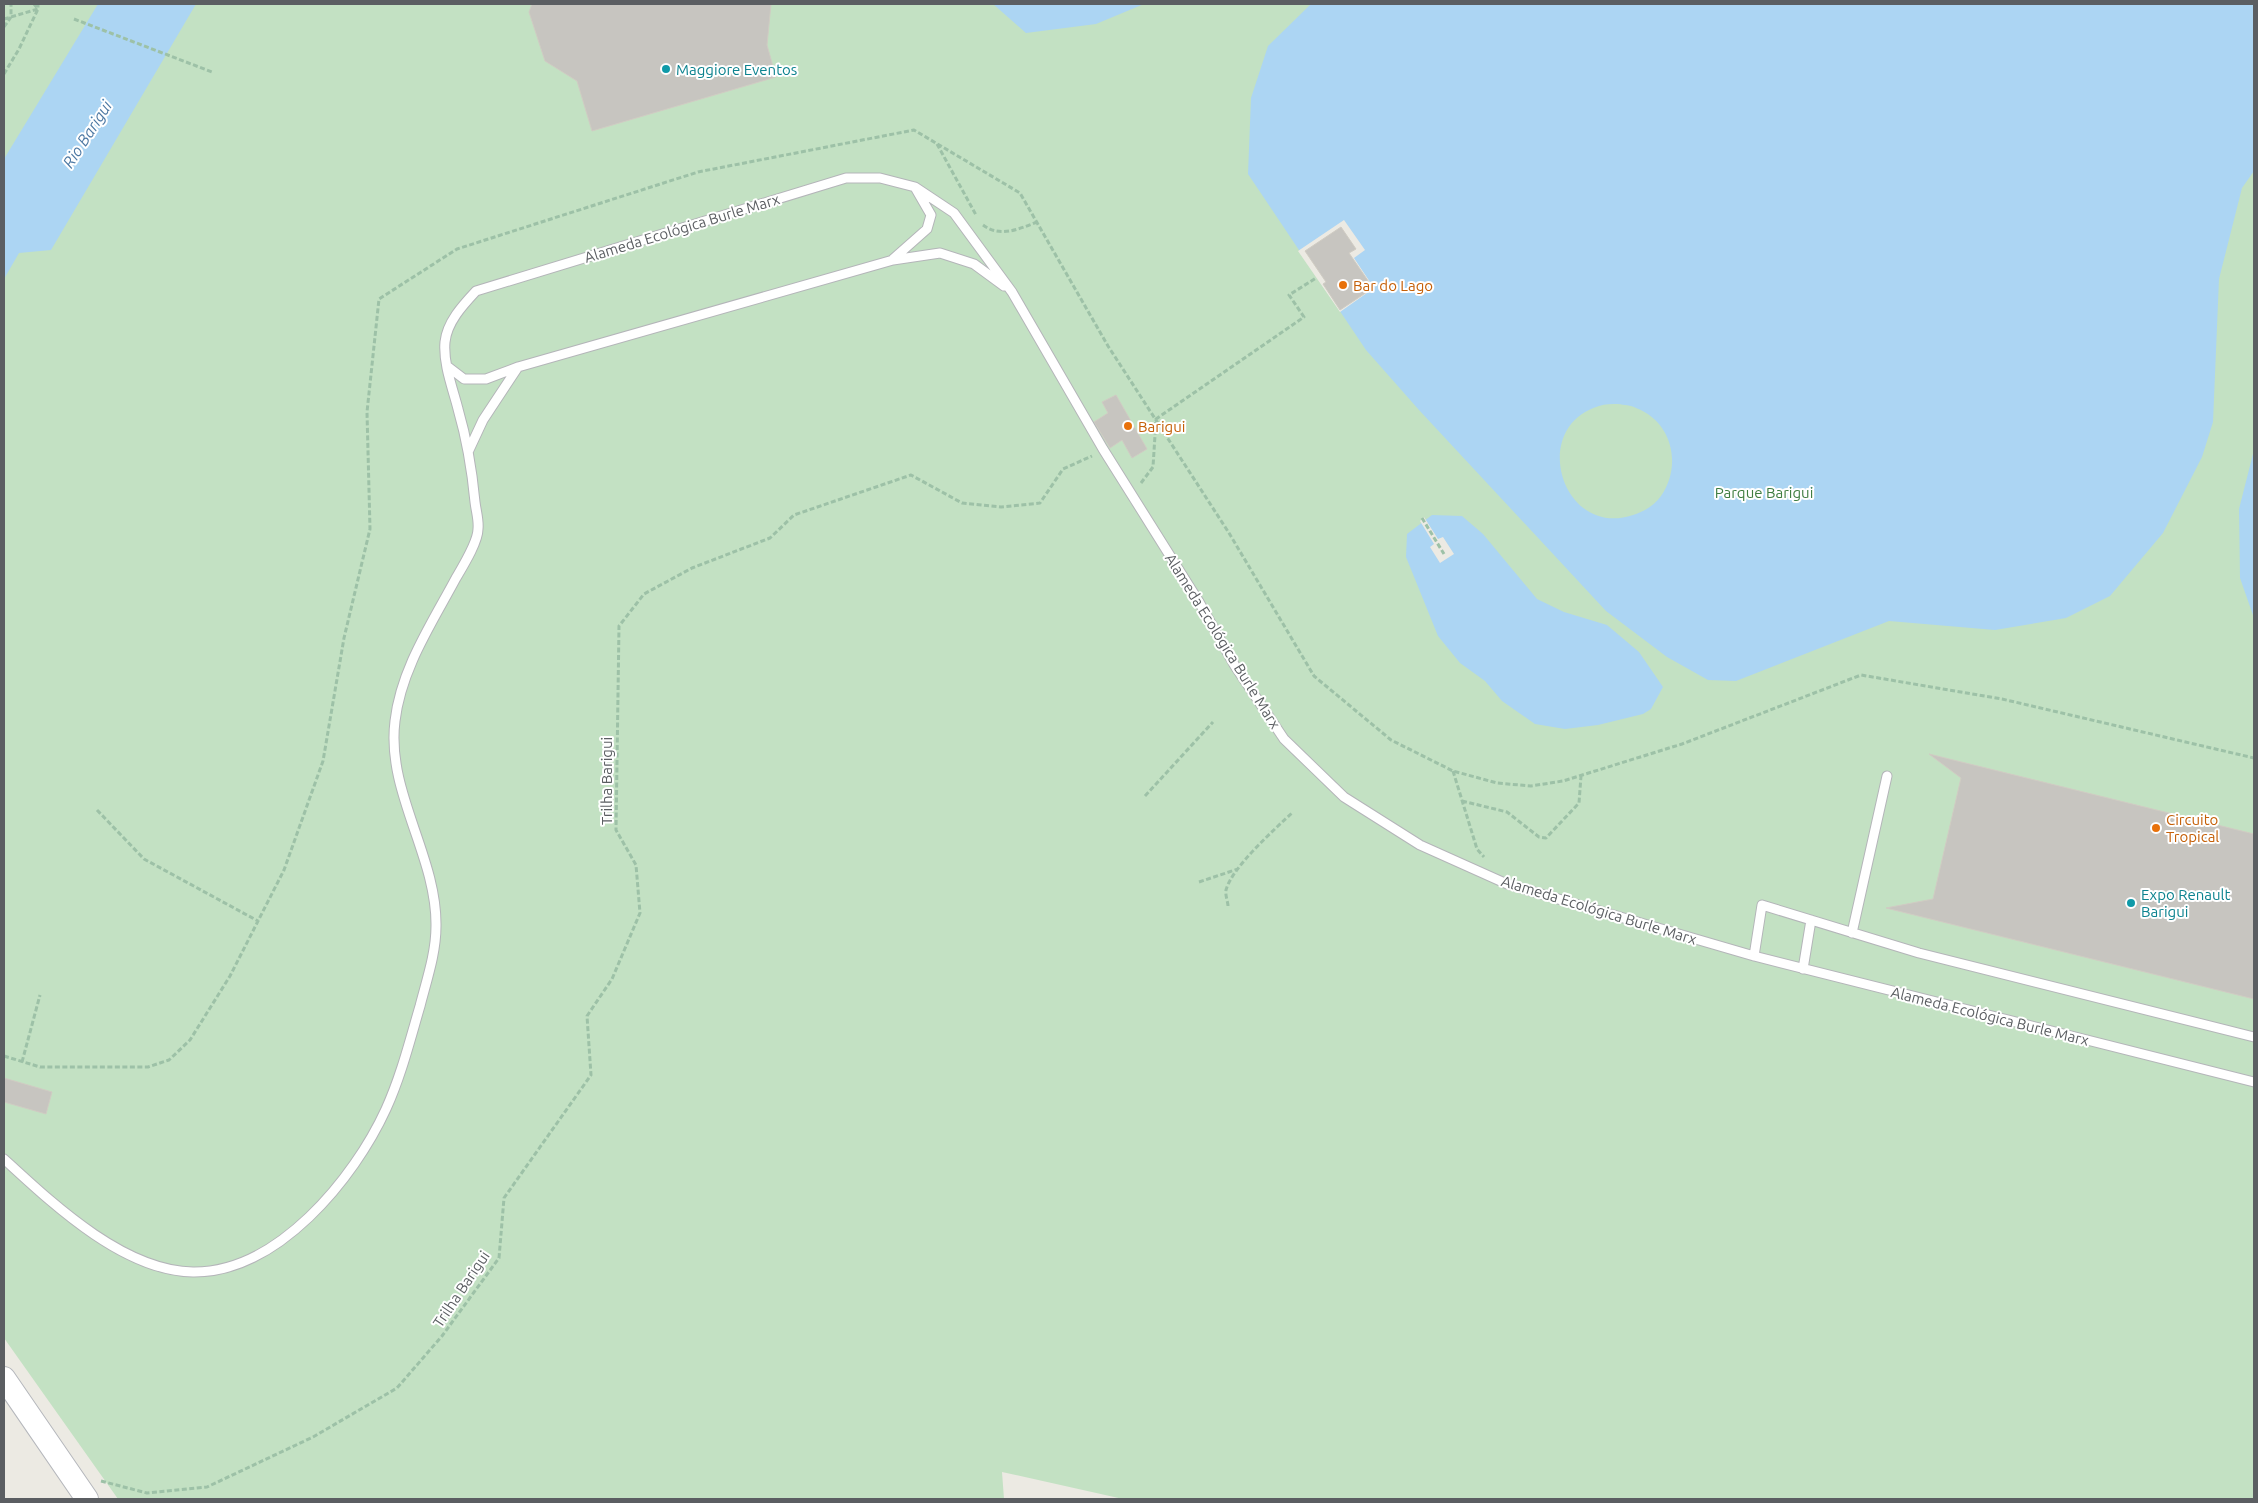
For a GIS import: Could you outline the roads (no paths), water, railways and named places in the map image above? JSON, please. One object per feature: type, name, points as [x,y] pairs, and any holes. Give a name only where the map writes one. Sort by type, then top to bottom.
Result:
[{"type":"main road","points":[[4,1378],[88,1499]]},
{"type":"lane","name":"Alameda Ecológica Burle Marx","points":[[4,1159],[63,1211],[109,1244],[140,1260],[167,1268],[193,1272],[223,1268],[251,1258],[280,1241],[314,1212],[347,1174],[367,1143],[388,1101],[411,1038],[434,951],[436,911],[432,890],[399,775],[394,747],[395,719],[404,684],[415,655],[479,532],[470,450],[447,366],[445,341],[456,314],[476,291],[846,178],[880,178],[915,187],[954,213],[1012,292],[1103,449],[1199,602],[1235,666],[1284,739],[1344,797],[1420,844],[1507,884],[1754,956],[2254,1082]]},
{"type":"lane","points":[[893,260],[927,229],[931,215],[915,187]]},
{"type":"lane","name":"Alameda Ecológica Burle Marx","points":[[470,450],[483,420],[518,367],[893,260],[940,253],[974,264],[1012,292]]},
{"type":"lane","points":[[447,366],[464,379],[486,379],[518,367]]},
{"type":"lane","points":[[1852,933],[1888,776]]},
{"type":"lane","points":[[1754,956],[1762,905],[1919,953],[2254,1037]]},
{"type":"lane","points":[[1804,969],[1811,920]]},
{"type":"water","name":"Rio Barigui","points":[[98,4],[196,4],[51,250],[19,253],[4,279],[4,159]]},
{"type":"water","points":[[993,4],[1144,4],[1096,24],[1026,33]]},
{"type":"water","points":[[1311,4],[2254,4],[2254,171],[2242,188],[2219,279],[2213,422],[2202,457],[2163,533],[2110,596],[2066,618],[1995,630],[1889,621],[1736,681],[1708,680],[1667,657],[1606,611],[1419,410],[1366,350],[1248,174],[1251,98],[1268,46]],"holes":[[[1620,404],[1634,407],[1649,415],[1658,423],[1666,434],[1670,446],[1671,472],[1661,496],[1652,506],[1633,515],[1608,518],[1588,511],[1572,497],[1563,477],[1560,456],[1564,435],[1577,418],[1599,406]]]},
{"type":"water","points":[[2254,450],[2254,618],[2240,578],[2239,509]]},
{"type":"water","points":[[1432,515],[1462,516],[1483,534],[1537,599],[1564,612],[1607,625],[1639,652],[1663,687],[1651,709],[1643,714],[1598,725],[1565,729],[1535,724],[1502,701],[1485,681],[1460,663],[1438,636],[1406,557],[1407,534]]},
{"type":"place","name":"Maggiore Eventos","points":[[666,69]]},
{"type":"place","name":"Bar do Lago","points":[[1343,285]]},
{"type":"place","name":"Barigui","points":[[1128,426]]},
{"type":"place","name":"Circuito Tropical","points":[[2156,828]]},
{"type":"place","name":"Expo Renault Barigui","points":[[2131,903]]},
{"type":"park label","name":"Parque Barigui","points":[[1764,492]]}]
